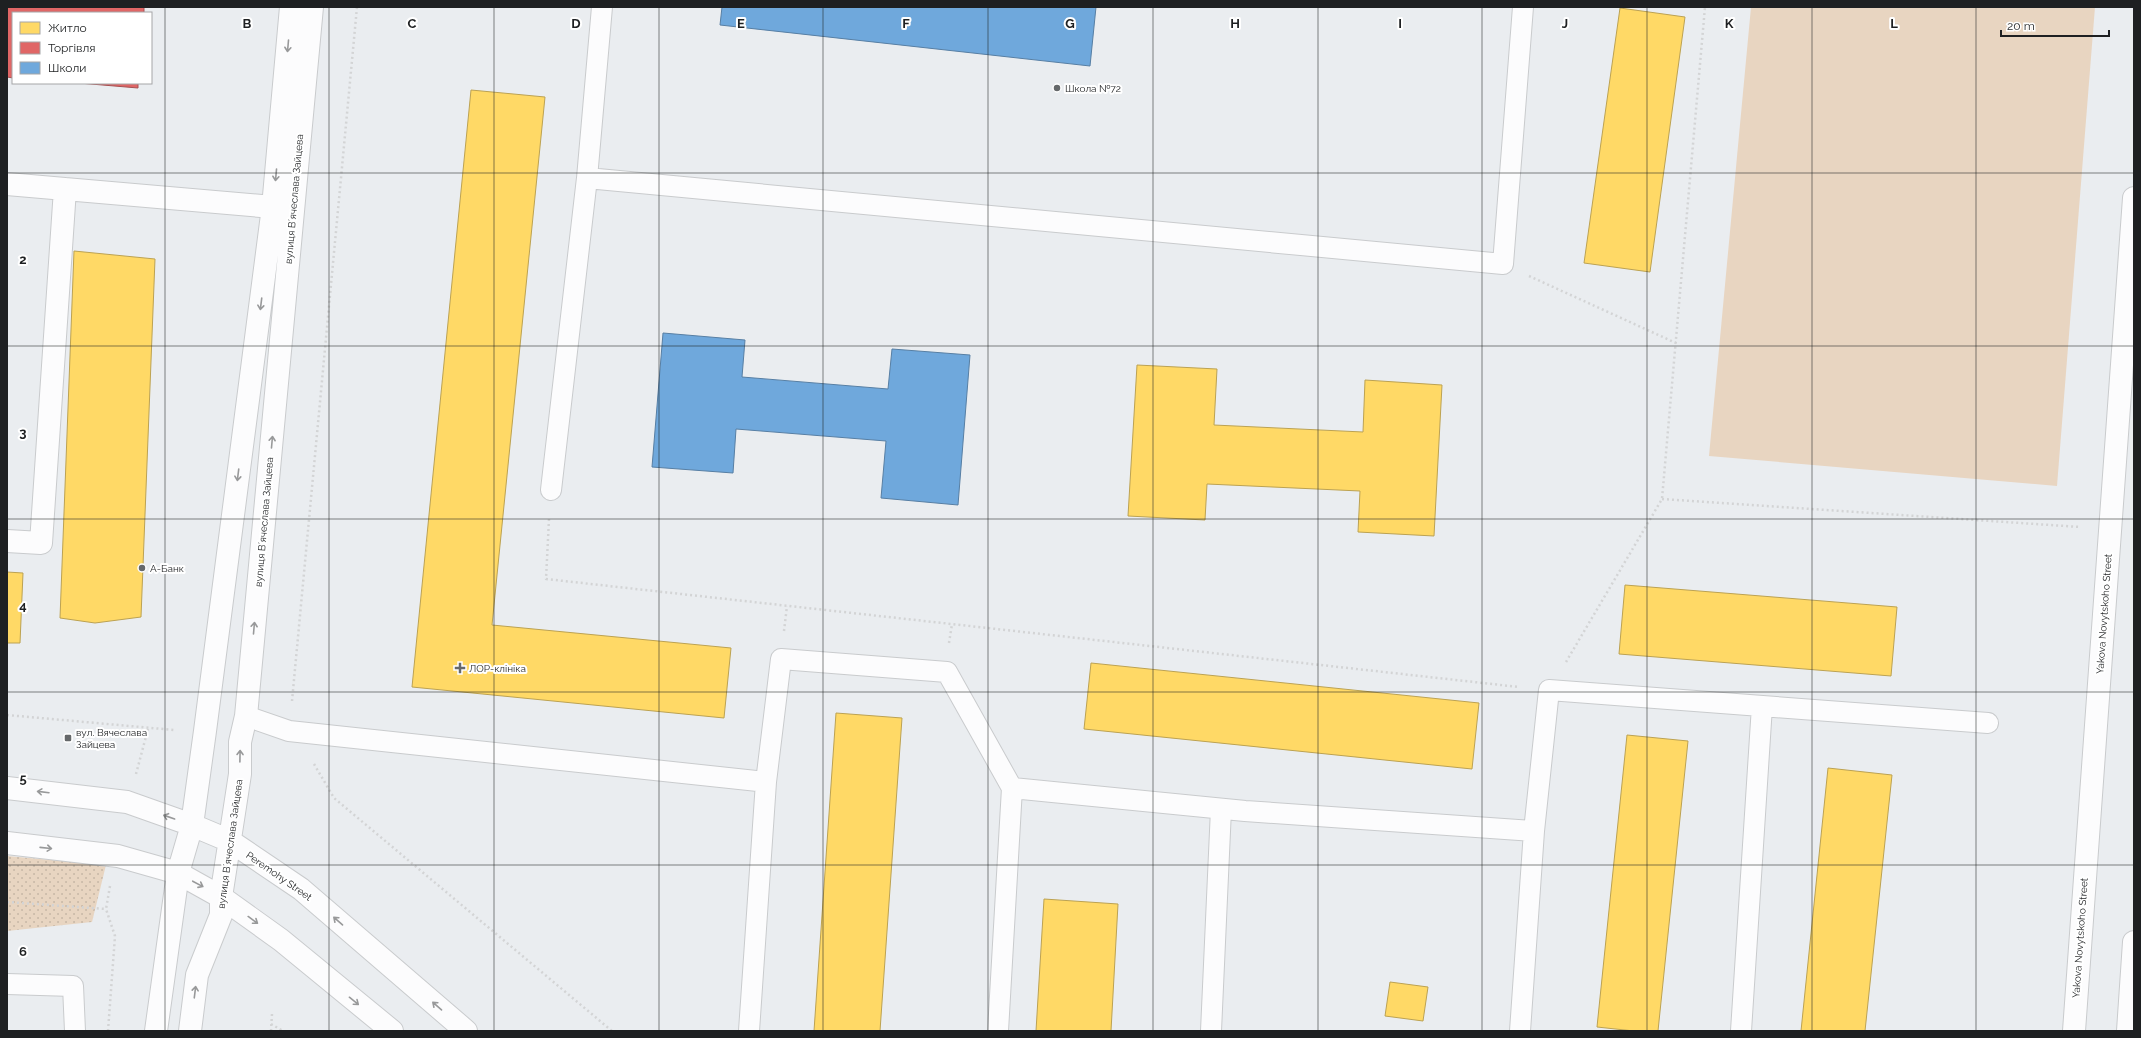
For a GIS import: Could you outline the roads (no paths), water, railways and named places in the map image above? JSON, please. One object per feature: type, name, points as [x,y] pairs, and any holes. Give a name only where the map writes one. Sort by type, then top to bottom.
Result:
[{"type":"main road","name":"вулиця Вʼячеслава Зайцева","points":[[156,1031],[178,873],[192,825],[273,207],[291,7]]},
{"type":"main road","name":"вулиця Вʼячеслава Зайцева","points":[[190,1031],[197,975],[221,915],[221,897],[240,774],[240,742],[246,716],[312,7]]},
{"type":"main road","points":[[7,184],[273,207]]},
{"type":"main road","points":[[7,541],[41,543],[65,189]]},
{"type":"main road","name":"Yakova Novytskoho Street","points":[[2074,1031],[2134,198]]},
{"type":"main road","name":"Peremohy Street","points":[[7,788],[127,802],[192,825],[230,841],[301,889],[466,1031]]},
{"type":"main road","points":[[7,843],[118,856],[178,873],[221,897],[281,940],[392,1031]]},
{"type":"main road","points":[[2128,1031],[2134,942]]},
{"type":"lane","points":[[551,490],[587,178],[602,7]]},
{"type":"lane","points":[[587,178],[1503,264],[1523,7]]},
{"type":"lane","points":[[749,1031],[766,782],[781,659],[947,672],[1012,788],[998,1031]]},
{"type":"lane","points":[[1520,1031],[1534,831],[1549,690],[1988,723]]},
{"type":"lane","points":[[1741,1031],[1762,706]]},
{"type":"lane","points":[[246,716],[289,731],[766,782]]},
{"type":"lane","points":[[1012,788],[1221,809],[1534,831]]},
{"type":"lane","points":[[1211,1031],[1221,809]]},
{"type":"lane","points":[[7,984],[73,986],[75,1031]]},
{"type":"place","name":"Школа №72","points":[[1057,88]]},
{"type":"place","name":"А-Банк","points":[[142,568]]},
{"type":"place","name":"ЛОР-клініка","points":[[460,668]]},
{"type":"place","name":"вул. Вячеслава Зайцева","points":[[68,738]]}]
